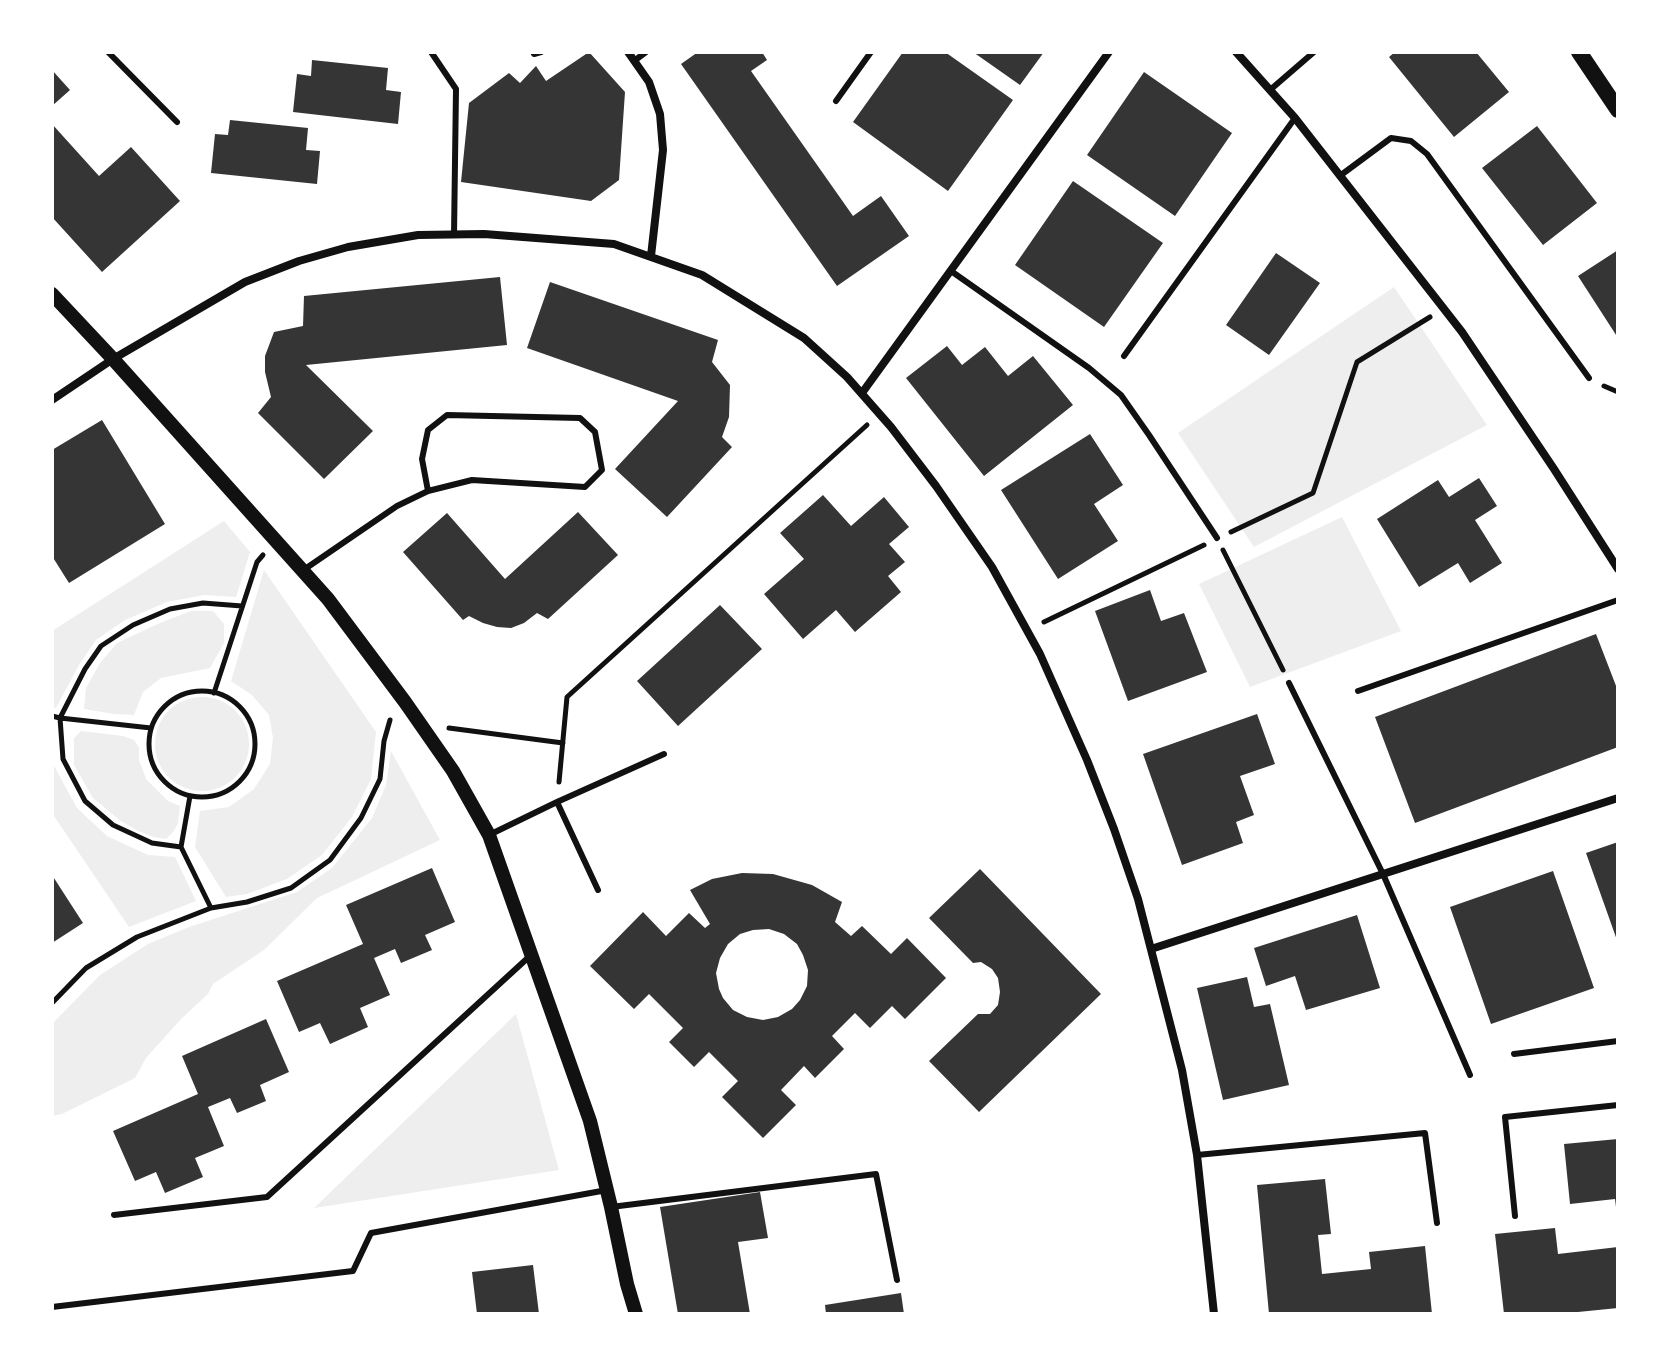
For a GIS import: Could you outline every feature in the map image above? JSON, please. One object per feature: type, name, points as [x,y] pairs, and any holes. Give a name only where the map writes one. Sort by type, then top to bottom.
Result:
[{"type":"main road","points":[[1579,52],[1618,110]]},
{"type":"street","points":[[628,52],[649,82],[660,114],[663,150],[651,256]]},
{"type":"street","points":[[862,393],[1109,52]]},
{"type":"street","points":[[1236,52],[1295,118],[1462,332],[1616,563]]},
{"type":"street","points":[[52,400],[113,359],[245,282],[299,261],[348,247],[418,235],[484,234],[614,244],[702,275],[804,338],[862,393],[936,486],[992,567],[1040,654],[1081,747],[1138,899],[1182,1070],[1197,1155],[1214,1314]]},
{"type":"street","points":[[52,294],[328,599],[453,771],[489,835],[590,1121],[636,1314]]},
{"type":"street","points":[[1151,949],[1618,798]]},
{"type":"street","points":[[627,1284],[629,1314]]},
{"type":"lane","points":[[108,52],[177,122]]},
{"type":"lane","points":[[431,52],[456,89],[454,235]]},
{"type":"lane","points":[[533,52],[541,52]]},
{"type":"lane","points":[[634,61],[646,52]]},
{"type":"lane","points":[[836,101],[871,52]]},
{"type":"lane","points":[[1270,90],[1314,52]]},
{"type":"lane","points":[[1124,356],[1295,118]]},
{"type":"lane","points":[[1341,175],[1391,138],[1411,141],[1427,154],[1589,378]]},
{"type":"lane","points":[[951,271],[1089,368],[1121,395],[1217,538]]},
{"type":"lane","points":[[302,571],[397,506],[428,491],[472,480],[585,487],[602,470],[595,432],[580,418],[447,415],[428,430],[422,459],[428,491]]},
{"type":"lane","points":[[1358,691],[1618,600]]},
{"type":"lane","points":[[1289,683],[1383,874],[1470,1075]]},
{"type":"lane","points":[[489,835],[664,754]]},
{"type":"lane","points":[[557,802],[598,890]]},
{"type":"lane","points":[[114,1215],[267,1197],[531,955]]},
{"type":"lane","points":[[1514,1054],[1618,1041]]},
{"type":"lane","points":[[1515,1216],[1505,1117],[1618,1105]]},
{"type":"lane","points":[[1197,1155],[1425,1133],[1437,1223]]},
{"type":"lane","points":[[611,1207],[876,1174],[897,1280]]},
{"type":"lane","points":[[52,1307],[353,1271],[371,1233],[607,1190]]},
{"type":"path","points":[[1027,630],[1313,493],[1357,362],[1444,308]]},
{"type":"path","points":[[557,802],[567,697],[879,414]]},
{"type":"path","points":[[1217,538],[1289,683]]},
{"type":"path","points":[[214,693],[257,562],[275,541]]},
{"type":"path","points":[[181,847],[152,843],[113,825],[85,801],[63,759],[60,718],[85,669],[101,646],[133,625],[170,609],[203,603],[242,606]]},
{"type":"path","points":[[198,691],[214,693],[242,709],[251,724],[255,740],[253,757],[247,772],[230,789],[207,797],[190,796],[176,791],[156,771],[150,757],[151,728],[169,702],[198,691]]},
{"type":"path","points":[[52,1003],[86,968],[137,937],[211,908],[247,902],[291,888],[330,860],[361,818],[380,779],[384,741],[399,694]]},
{"type":"path","points":[[52,716],[151,728]]},
{"type":"path","points":[[420,724],[563,743]]},
{"type":"path","points":[[190,796],[181,847],[211,908]]},
{"type":"shaded area","points":[[1394,287],[1487,425],[1254,547],[1178,433]]},
{"type":"shaded area","points":[[1342,517],[1401,631],[1250,687],[1199,584]]},
{"type":"shaded area","points":[[224,521],[250,552],[236,597],[204,595],[167,602],[125,620],[96,640],[56,708],[52,707],[52,631]]},
{"type":"shaded area","points":[[264,570],[376,732],[371,779],[352,817],[322,855],[287,879],[247,894],[226,897],[195,847],[200,811],[229,807],[254,789],[270,764],[273,738],[269,715],[252,695],[231,681]]},
{"type":"shaded area","points":[[191,611],[213,611],[224,624],[224,643],[210,668],[161,678],[143,692],[134,715],[84,709],[86,688],[100,663],[117,643]]},
{"type":"shaded area","points":[[193,697],[211,697],[236,710],[246,726],[249,744],[246,762],[236,778],[211,791],[193,791],[168,778],[155,753],[155,735],[168,710]]},
{"type":"shaded area","points":[[81,731],[134,740],[139,747],[139,760],[146,779],[168,801],[180,806],[178,823],[166,839],[138,831],[93,798],[74,765],[74,738]]},
{"type":"shaded area","points":[[52,733],[53,764],[77,808],[107,836],[148,855],[175,857],[196,901],[129,927],[52,813]]},
{"type":"shaded area","points":[[391,751],[440,840],[317,898],[264,950],[213,984],[208,994],[146,1058],[135,1078],[52,1116],[52,1024],[100,975],[148,944],[189,927],[297,892],[332,868],[372,818],[386,785]]},
{"type":"shaded area","points":[[516,1014],[559,1170],[314,1208]]},
{"type":"building","points":[[589,52],[625,92],[619,180],[591,201],[461,182],[469,103],[509,73],[520,83],[536,66],[546,81]]},
{"type":"building","points":[[698,52],[762,52],[767,60],[751,71],[853,216],[881,196],[909,236],[837,286],[681,64]]},
{"type":"building","points":[[903,52],[945,52],[1013,100],[948,191],[853,122]]},
{"type":"building","points":[[973,52],[1044,52],[1020,85]]},
{"type":"building","points":[[1395,52],[1476,52],[1509,92],[1454,137],[1389,57]]},
{"type":"building","points":[[312,60],[388,68],[386,90],[401,92],[398,124],[293,112],[297,74],[311,76]]},
{"type":"building","points":[[52,70],[70,90],[52,106]]},
{"type":"building","points":[[1144,72],[1232,133],[1175,216],[1087,155]]},
{"type":"building","points":[[230,120],[308,128],[306,150],[320,151],[317,184],[211,173],[215,134],[228,135]]},
{"type":"building","points":[[52,124],[99,176],[131,147],[180,201],[102,272],[52,217]]},
{"type":"building","points":[[1537,126],[1597,203],[1543,245],[1482,168]]},
{"type":"building","points":[[1073,181],[1163,243],[1104,327],[1015,265]]},
{"type":"building","points":[[1618,250],[1618,338],[1578,276]]},
{"type":"building","points":[[1276,253],[1320,283],[1269,355],[1226,325]]},
{"type":"building","points":[[500,277],[507,345],[306,365],[373,431],[324,479],[258,413],[271,397],[265,356],[274,332],[303,326],[304,296]]},
{"type":"building","points":[[550,282],[718,340],[712,362],[730,385],[729,417],[722,437],[732,447],[667,517],[615,469],[678,401],[527,348]]},
{"type":"building","points":[[947,346],[962,365],[985,347],[1008,376],[1033,356],[1073,405],[984,476],[906,378]]},
{"type":"building","points":[[102,420],[165,524],[69,583],[52,556],[52,450]]},
{"type":"building","points":[[1090,434],[1123,485],[1094,504],[1118,541],[1058,579],[1001,490]]},
{"type":"building","points":[[1479,478],[1497,506],[1475,520],[1502,563],[1470,583],[1458,563],[1419,587],[1377,519],[1438,480],[1449,497]]},
{"type":"building","points":[[823,495],[851,526],[884,497],[909,527],[889,544],[905,562],[888,576],[901,592],[855,632],[836,610],[803,639],[764,594],[804,559],[780,533]]},
{"type":"building","points":[[578,512],[618,555],[548,619],[537,613],[511,628],[483,623],[469,616],[463,620],[403,552],[447,513],[505,579]]},
{"type":"building","points":[[1150,590],[1161,621],[1184,613],[1207,672],[1128,701],[1095,611]]},
{"type":"building","points":[[720,605],[762,649],[678,726],[637,681]]},
{"type":"building","points":[[1596,634],[1618,691],[1618,747],[1415,823],[1375,717]]},
{"type":"building","points":[[1257,714],[1275,764],[1240,776],[1254,815],[1236,822],[1243,843],[1182,865],[1143,754]]},
{"type":"building","points":[[1618,842],[1618,943],[1586,853]]},
{"type":"building","points":[[432,868],[455,922],[425,935],[432,950],[401,963],[395,949],[374,958],[390,995],[360,1008],[368,1027],[330,1044],[320,1023],[299,1032],[277,981],[363,944],[346,905]]},
{"type":"building","points":[[980,869],[1101,994],[979,1112],[929,1061],[978,1014],[990,1014],[998,1005],[998,978],[992,969],[981,962],[973,963],[929,918]]},
{"type":"building","points":[[1553,871],[1594,988],[1491,1024],[1450,907]]},
{"type":"building","points":[[742,873],[773,874],[812,885],[842,902],[835,922],[851,936],[862,926],[891,954],[907,938],[946,978],[905,1019],[892,1006],[870,1028],[855,1013],[832,1036],[844,1049],[815,1078],[804,1066],[781,1090],[796,1105],[763,1138],[722,1097],[738,1081],[709,1052],[694,1067],[669,1042],[683,1028],[649,994],[634,1009],[590,966],[643,912],[666,936],[689,913],[705,928],[710,924],[690,890],[712,879]],"holes":[[[769,929],[784,934],[797,944],[808,970],[807,986],[800,1000],[778,1017],[763,1020],[733,1010],[723,998],[716,973],[728,944],[740,934],[753,930]]]},
{"type":"building","points":[[52,875],[83,923],[52,943]]},
{"type":"building","points":[[1357,915],[1380,988],[1306,1010],[1295,976],[1266,986],[1254,948]]},
{"type":"building","points":[[1247,977],[1254,1007],[1270,1004],[1289,1085],[1223,1100],[1197,988]]},
{"type":"building","points":[[266,1019],[289,1072],[260,1085],[266,1101],[237,1113],[230,1098],[208,1107],[224,1146],[195,1158],[203,1177],[165,1193],[156,1172],[135,1181],[113,1131],[198,1094],[182,1056]]},
{"type":"building","points":[[1618,1139],[1618,1207],[1615,1199],[1570,1204],[1564,1144]]},
{"type":"building","points":[[1325,1179],[1331,1234],[1318,1235],[1322,1274],[1371,1269],[1369,1252],[1425,1246],[1432,1314],[1269,1314],[1257,1185]]},
{"type":"building","points":[[760,1192],[768,1238],[738,1242],[750,1314],[678,1314],[660,1207]]},
{"type":"building","points":[[1555,1228],[1558,1254],[1618,1247],[1618,1308],[1558,1314],[1504,1314],[1495,1234]]},
{"type":"building","points":[[533,1265],[539,1314],[477,1314],[472,1272]]},
{"type":"building","points":[[901,1293],[904,1314],[826,1314],[825,1305]]}]
